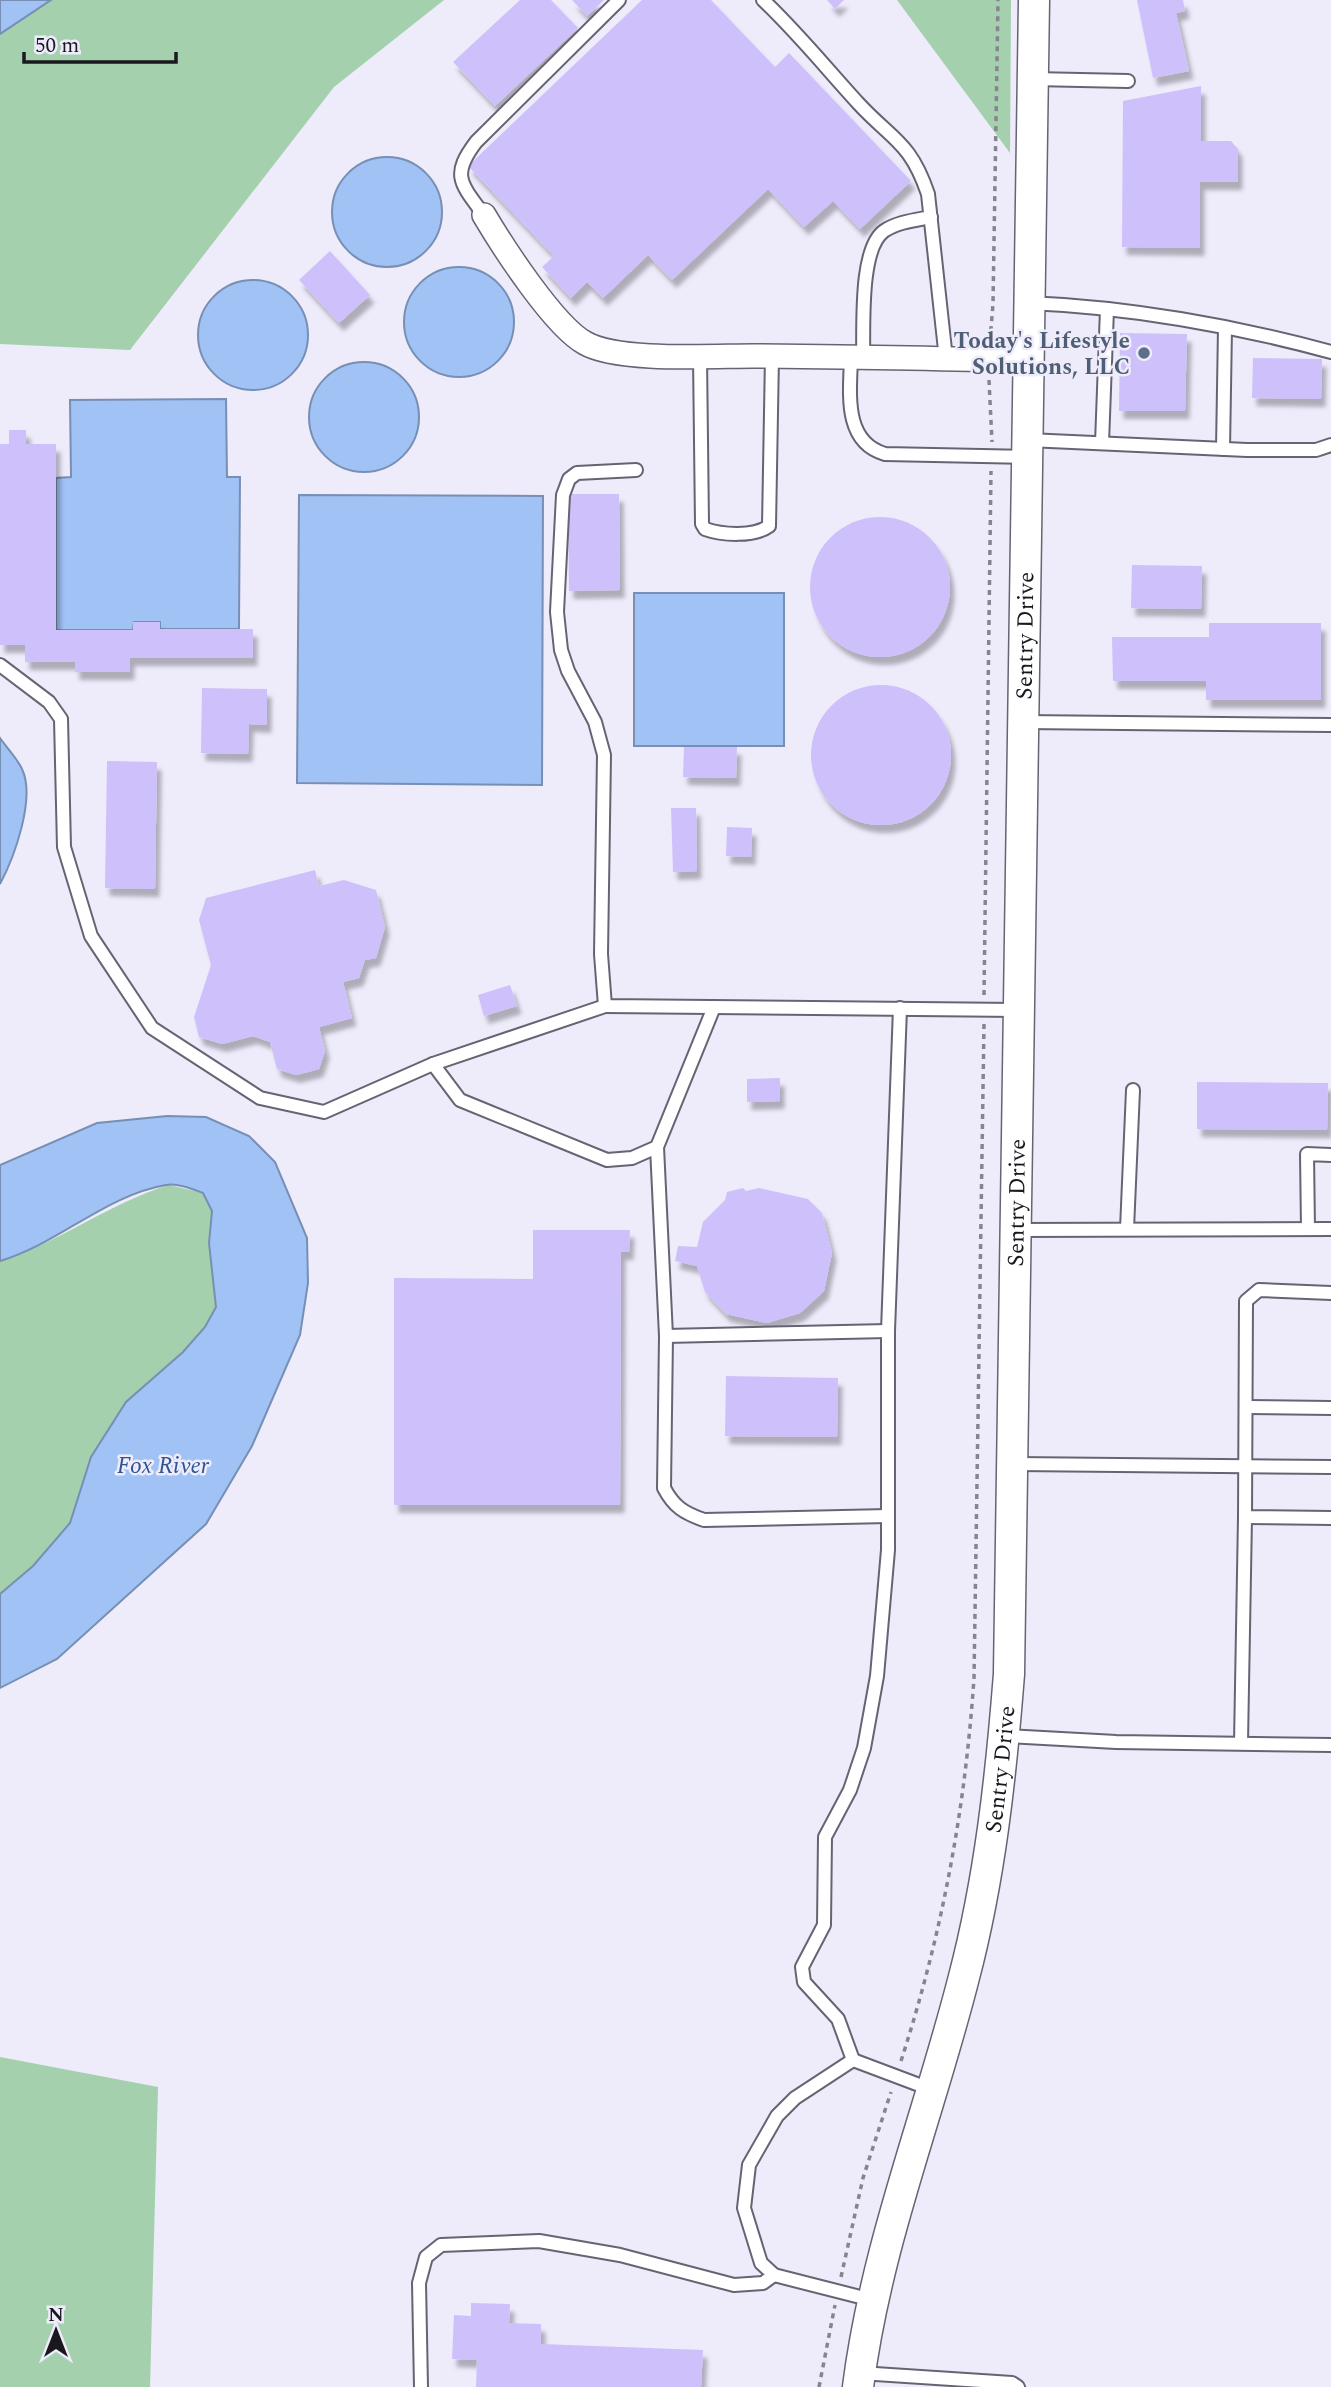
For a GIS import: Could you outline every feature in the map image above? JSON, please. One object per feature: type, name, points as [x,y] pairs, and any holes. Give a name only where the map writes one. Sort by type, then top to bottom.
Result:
[{"type":"street","name":"Sentry Drive","points":[[859,2380],[872,2300],[889,2226],[964,1977],[987,1872],[1009,1674],[1034,0]]},
{"type":"street","points":[[484,215],[513,262],[568,330],[584,343],[622,352],[700,356],[1029,362]]},
{"type":"lane","points":[[484,215],[464,189],[459,172],[461,162],[476,142],[618,0]]},
{"type":"lane","points":[[762,0],[789,25],[859,104],[909,151],[928,194],[946,359]]},
{"type":"lane","points":[[1032,79],[1128,81]]},
{"type":"lane","points":[[931,217],[896,225],[882,232],[871,249],[850,413],[859,436],[874,451],[992,458],[1027,448],[1102,443],[1316,450],[1331,444]]},
{"type":"lane","points":[[1029,303],[1107,309],[1226,328],[1268,335],[1331,352]]},
{"type":"lane","points":[[1102,443],[1107,309]]},
{"type":"lane","points":[[1223,449],[1226,328]]},
{"type":"lane","points":[[700,356],[702,524],[705,529],[715,533],[754,532],[769,526],[772,356]]},
{"type":"lane","points":[[605,1006],[601,954],[604,755],[595,722],[573,681],[561,650],[557,612],[563,495],[569,479],[577,474],[636,470]]},
{"type":"lane","points":[[0,665],[49,702],[61,719],[64,846],[91,936],[152,1028],[260,1098],[324,1112],[433,1064],[605,1006],[1019,1010]]},
{"type":"lane","points":[[1023,722],[1331,724]]},
{"type":"lane","points":[[714,1007],[657,1147],[666,1336],[664,1488],[673,1504],[685,1513],[704,1520],[888,1516]]},
{"type":"lane","points":[[853,2060],[838,2019],[804,1982],[802,1967],[824,1925],[825,1837],[849,1790],[864,1748],[877,1676],[888,1516],[888,1331],[900,1008]]},
{"type":"lane","points":[[433,1064],[460,1100],[607,1160],[632,1158],[657,1147]]},
{"type":"lane","points":[[1127,1229],[1133,1090]]},
{"type":"lane","points":[[1308,1229],[1307,1154],[1331,1154]]},
{"type":"lane","points":[[1016,1230],[1331,1229]]},
{"type":"lane","points":[[1241,1743],[1246,1301],[1259,1290],[1331,1293]]},
{"type":"lane","points":[[666,1336],[888,1331]]},
{"type":"lane","points":[[1246,1407],[1331,1408]]},
{"type":"lane","points":[[1012,1464],[1331,1467]]},
{"type":"lane","points":[[1245,1517],[1331,1518]]},
{"type":"lane","points":[[1004,1735],[1116,1742],[1331,1745]]},
{"type":"lane","points":[[853,2060],[930,2089]]},
{"type":"lane","points":[[853,2060],[795,2098],[776,2116],[749,2165],[744,2208],[761,2263],[774,2275],[838,2289],[872,2300]]},
{"type":"lane","points":[[421,2387],[419,2283],[426,2257],[441,2245],[539,2241],[620,2255],[734,2285],[763,2283],[774,2275]]},
{"type":"lane","points":[[859,2380],[1013,2383],[1018,2387]]},
{"type":"path","points":[[819,2387],[863,2178],[923,1994],[950,1882],[968,1768],[974,1678],[992,458],[988,360],[993,304],[998,0]]},
{"type":"green space","points":[[0,0],[444,0],[334,87],[130,350],[0,344]]},
{"type":"green space","points":[[897,0],[1011,0],[1010,153]]},
{"type":"green space","points":[[169,1185],[203,1193],[212,1211],[209,1243],[216,1307],[205,1327],[183,1352],[126,1402],[91,1457],[70,1523],[33,1566],[0,1594],[0,1261],[43,1244],[126,1202]]},
{"type":"green space","points":[[0,2057],[158,2087],[150,2387],[0,2387]]},
{"type":"water","points":[[0,0],[51,0],[0,34]]},
{"type":"water","points":[[387,157],[408,161],[426,173],[438,191],[442,212],[438,233],[426,251],[408,263],[387,267],[366,263],[348,251],[336,233],[332,212],[336,191],[348,173],[366,161]]},
{"type":"water","points":[[459,267],[480,271],[498,283],[510,301],[514,322],[510,343],[498,361],[480,373],[459,377],[438,373],[420,361],[408,343],[404,322],[408,301],[420,283],[438,271]]},
{"type":"water","points":[[253,280],[274,284],[292,296],[304,314],[308,335],[304,356],[292,374],[274,386],[253,390],[232,386],[214,374],[202,356],[198,335],[202,314],[214,296],[232,284]]},
{"type":"water","points":[[364,362],[385,366],[403,378],[415,396],[419,417],[415,438],[403,456],[385,468],[364,472],[343,468],[325,456],[313,438],[309,417],[313,396],[325,378],[343,366]]},
{"type":"water","points":[[226,399],[227,477],[240,477],[239,629],[160,629],[160,622],[134,622],[133,630],[56,630],[56,478],[71,477],[70,400]]},
{"type":"water","points":[[299,495],[543,496],[542,785],[297,783]]},
{"type":"water","points":[[634,593],[784,593],[784,746],[634,746]]},
{"type":"water","points":[[0,738],[22,769],[26,781],[26,796],[22,828],[0,884]]},
{"type":"water","name":"Fox River","points":[[167,1116],[206,1117],[249,1136],[275,1162],[307,1238],[308,1283],[300,1335],[252,1446],[206,1524],[57,1659],[0,1688],[0,1594],[33,1566],[70,1523],[91,1457],[126,1402],[183,1352],[205,1327],[216,1307],[209,1243],[212,1211],[203,1193],[171,1185],[144,1190],[102,1209],[42,1243],[0,1261],[0,1165],[97,1123]]},
{"type":"building","points":[[520,0],[551,0],[578,28],[495,106],[453,62]]},
{"type":"building","points":[[572,0],[604,0],[587,16]]},
{"type":"building","points":[[642,0],[711,0],[775,67],[789,53],[911,181],[860,229],[833,201],[804,227],[768,189],[672,280],[648,255],[603,298],[587,282],[571,298],[542,267],[554,256],[468,166]]},
{"type":"building","points":[[827,0],[844,0],[835,9]]},
{"type":"building","points":[[1137,0],[1183,0],[1185,11],[1176,13],[1189,71],[1153,78]]},
{"type":"building","points":[[1201,86],[1201,141],[1231,141],[1238,149],[1238,182],[1200,182],[1200,248],[1122,247],[1123,101]]},
{"type":"building","points":[[330,251],[370,295],[339,323],[299,280]]},
{"type":"building","points":[[1120,333],[1187,334],[1185,411],[1119,411]]},
{"type":"building","points":[[1253,358],[1322,359],[1321,399],[1252,398]]},
{"type":"building","points":[[9,430],[26,430],[26,444],[56,444],[56,630],[133,630],[133,622],[160,622],[160,629],[253,629],[253,658],[130,658],[130,672],[75,672],[75,662],[25,662],[25,645],[0,645],[0,444],[9,444]]},
{"type":"building","points":[[568,494],[619,494],[620,590],[569,591]]},
{"type":"building","points":[[880,517],[907,523],[929,538],[944,560],[950,587],[944,614],[929,636],[907,651],[880,657],[853,651],[831,636],[816,614],[810,587],[816,560],[831,538],[853,523]]},
{"type":"building","points":[[1132,565],[1202,566],[1201,609],[1131,608]]},
{"type":"building","points":[[1209,623],[1321,623],[1321,700],[1206,700],[1206,681],[1113,681],[1112,637],[1209,637]]},
{"type":"building","points":[[881,685],[908,690],[930,706],[946,728],[951,755],[946,782],[930,804],[908,820],[881,825],[854,820],[832,804],[816,782],[811,755],[816,728],[832,706],[854,690]]},
{"type":"building","points":[[202,688],[267,689],[267,725],[249,724],[248,754],[201,753]]},
{"type":"building","points":[[684,747],[737,747],[736,778],[683,777]]},
{"type":"building","points":[[107,761],[157,762],[155,889],[105,888]]},
{"type":"building","points":[[671,808],[696,808],[697,871],[673,872]]},
{"type":"building","points":[[727,827],[752,828],[751,857],[726,856]]},
{"type":"building","points":[[315,870],[319,886],[344,880],[376,890],[385,927],[376,958],[365,960],[359,978],[343,982],[352,1018],[319,1027],[325,1051],[319,1069],[296,1075],[277,1069],[270,1042],[253,1036],[222,1044],[199,1037],[194,1017],[211,965],[199,920],[206,898]]},
{"type":"building","points":[[510,985],[517,1006],[484,1016],[478,995]]},
{"type":"building","points":[[780,1078],[780,1101],[747,1102],[747,1079]]},
{"type":"building","points":[[1197,1082],[1328,1083],[1327,1130],[1197,1129]]},
{"type":"building","points":[[743,1188],[746,1191],[759,1188],[808,1199],[822,1213],[832,1253],[824,1291],[800,1313],[767,1323],[726,1314],[705,1292],[697,1266],[675,1261],[678,1246],[697,1247],[703,1222],[725,1200],[727,1192]]},
{"type":"building","points":[[533,1230],[630,1230],[629,1252],[621,1252],[620,1505],[394,1505],[394,1278],[533,1279]]},
{"type":"building","points":[[726,1376],[838,1378],[837,1437],[725,1436]]},
{"type":"building","points":[[471,2303],[510,2304],[509,2323],[541,2324],[541,2344],[703,2350],[701,2387],[476,2387],[477,2360],[452,2359],[454,2315],[471,2316]]},
{"type":"place","name":"Today's Lifestyle Solutions, LLC","points":[[1144,353]]}]
